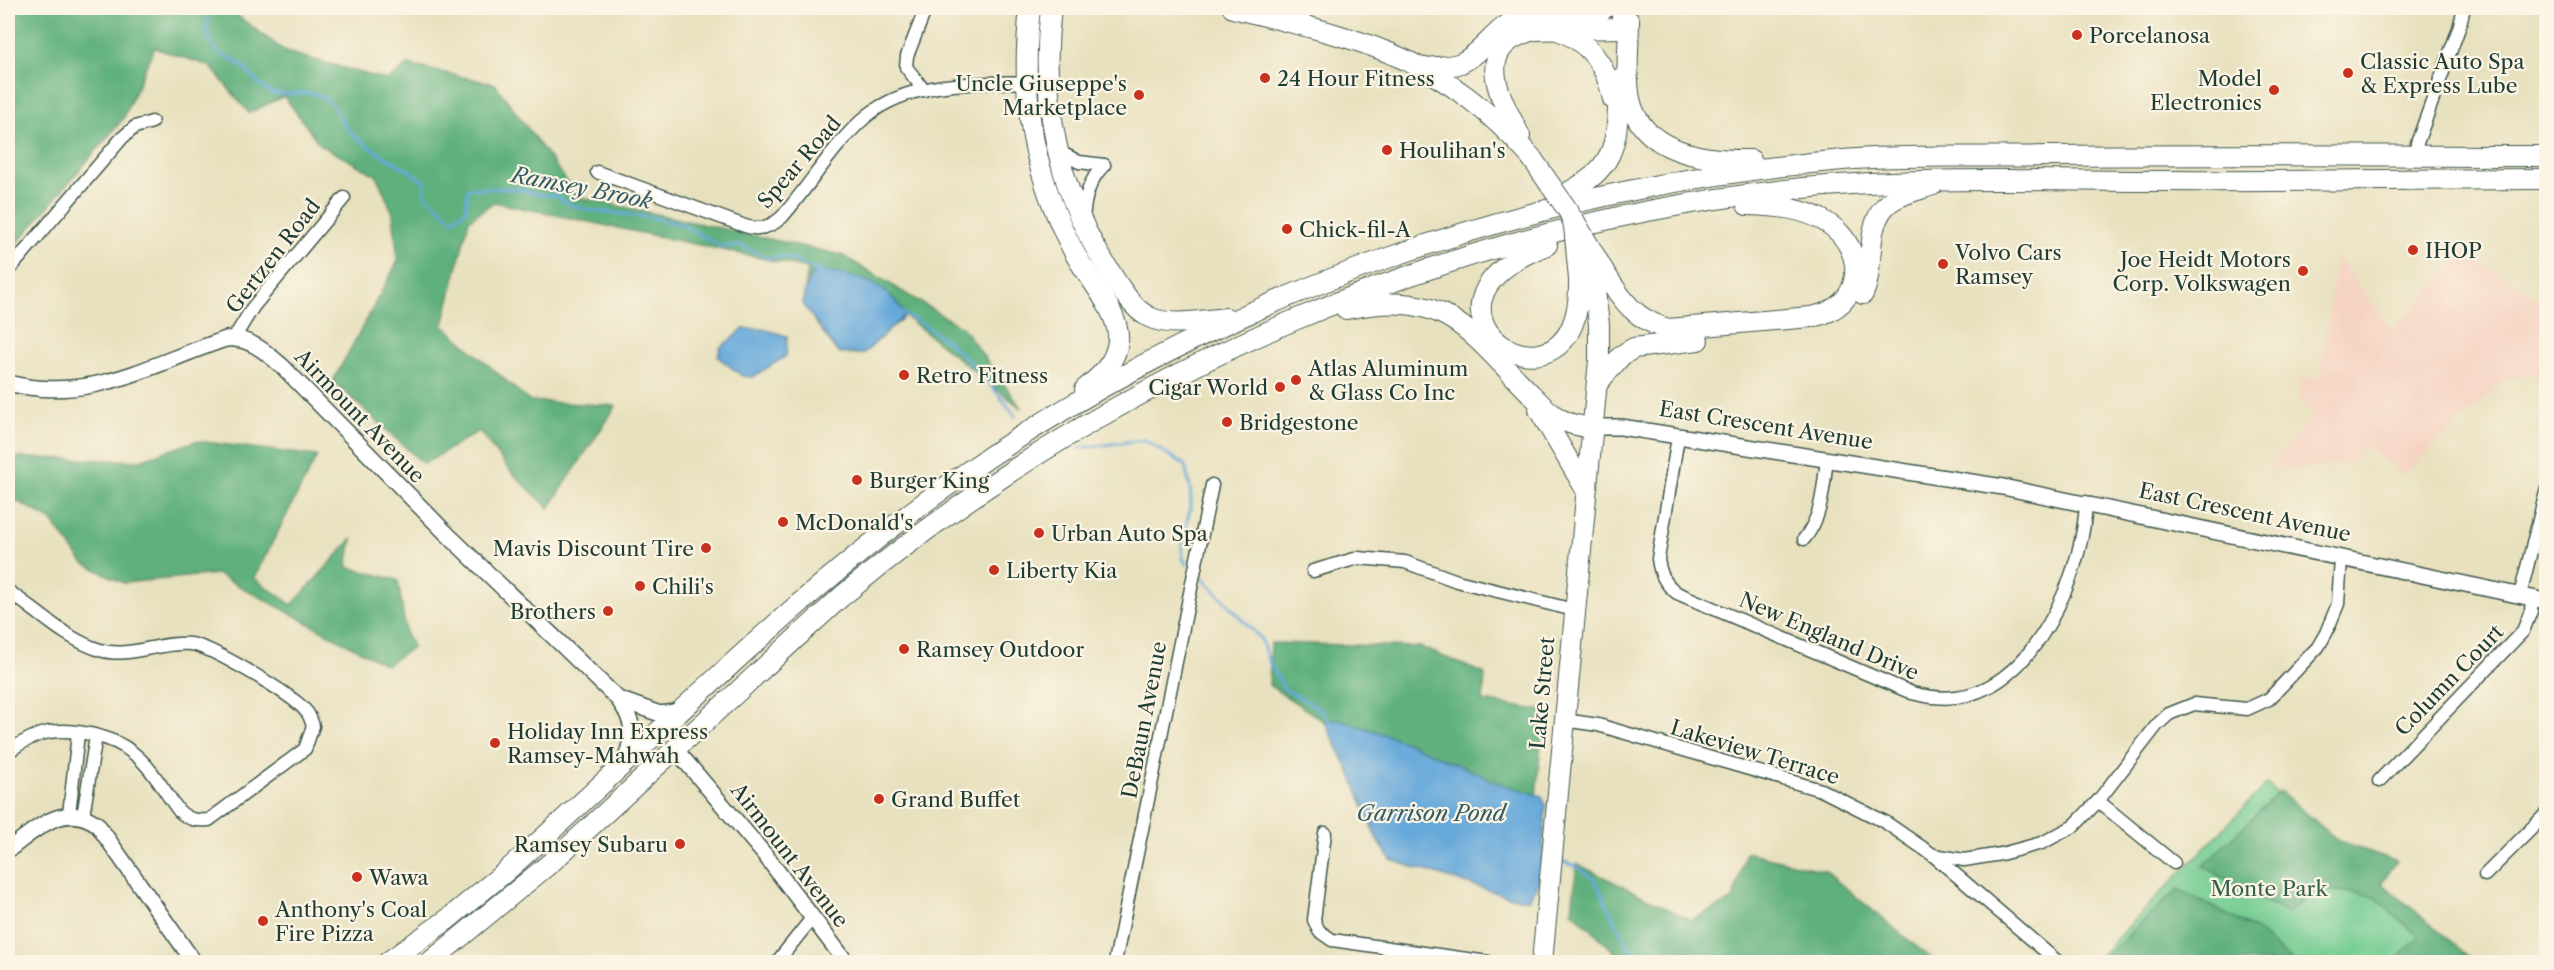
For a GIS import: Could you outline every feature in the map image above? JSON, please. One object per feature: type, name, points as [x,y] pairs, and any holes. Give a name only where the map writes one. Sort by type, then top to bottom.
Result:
[{"type":"main road","points":[[1030,8],[1027,82],[1031,123],[1041,170],[1065,233],[1113,315],[1119,334],[1115,354],[1103,372],[1046,421]]},
{"type":"main road","points":[[1233,8],[1357,39],[1424,68],[1485,110],[1531,157],[1553,186],[1574,220],[1592,275],[1599,326],[1593,427],[1574,426],[1558,420],[1464,328],[1448,315],[1431,307],[1402,302],[1377,303],[1293,320]]},
{"type":"main road","points":[[1424,68],[1461,63],[1500,30],[1521,18],[1582,17],[1595,14],[1605,8]]},
{"type":"main road","points":[[1052,9],[1048,81],[1058,151],[1083,222],[1102,259],[1132,306],[1151,318],[1175,323],[1247,315]]},
{"type":"main road","points":[[1531,157],[1497,90],[1495,68],[1500,54],[1514,38],[1534,30],[1625,16]]},
{"type":"main road","points":[[1625,16],[1629,88],[1632,105],[1643,125],[1663,142],[1689,154],[1710,159],[1850,159],[1905,156],[2547,156]]},
{"type":"main road","points":[[1513,219],[1582,186],[1598,175],[1612,153],[1625,16]]},
{"type":"main road","points":[[1555,28],[1582,42],[1600,62],[1609,83],[1616,117]]},
{"type":"main road","points":[[388,963],[471,901],[624,766],[791,612],[870,545],[957,479],[1046,421],[1151,361],[1247,315],[1357,269],[1464,233],[1570,203],[1638,189],[1737,172],[1850,159]]},
{"type":"main road","points":[[1597,384],[1622,355],[1634,348],[1817,328],[1841,320],[1856,307],[1864,290],[1874,230],[1884,208],[1898,198],[1948,179]]},
{"type":"main road","points":[[430,963],[529,883],[841,597],[889,557],[970,497],[1082,426],[1220,352],[1293,320],[1388,283],[1460,259],[1621,217],[1693,203],[1802,188],[1948,179],[2166,181],[2547,179]]},
{"type":"main road","points":[[1574,220],[1592,275],[1635,314],[1659,327],[1678,330],[1820,315],[1841,303],[1851,289],[1856,264],[1850,246],[1836,230],[1816,217],[1773,206],[1693,203]]},
{"type":"main road","points":[[1592,275],[1575,321],[1567,335],[1554,348],[1532,355],[1516,354],[1502,347],[1491,336],[1483,319],[1481,302],[1486,286],[1496,273],[1526,253],[1621,217]]},
{"type":"main road","points":[[1530,394],[1586,490]]},
{"type":"main road","name":"Lake Street","points":[[1542,963],[1593,427]]},
{"type":"street","points":[[924,90],[906,67],[907,56],[926,8]]},
{"type":"street","points":[[2416,156],[2417,143],[2459,28],[2464,8]]},
{"type":"street","name":"Spear Road","points":[[597,171],[745,226],[756,229],[768,227],[782,217],[869,114],[894,99],[924,90],[1048,81]]},
{"type":"street","points":[[8,271],[122,138],[135,127],[152,122]]},
{"type":"street","points":[[1058,151],[1079,162],[1104,165],[1094,176],[1087,190],[1083,222]]},
{"type":"street","name":"Gertzen Road","points":[[234,338],[253,307],[344,198]]},
{"type":"street","points":[[8,383],[44,390],[88,388],[234,338]]},
{"type":"street","name":"Airmount Avenue","points":[[234,338],[260,348],[282,366],[445,532],[618,699],[628,712],[633,728],[624,766]]},
{"type":"street","name":"East Crescent Avenue","points":[[1593,427],[1621,427],[2086,502],[2341,559],[2533,598]]},
{"type":"street","name":"New England Drive","points":[[1678,436],[1658,560],[1659,570],[1670,587],[1677,593],[1890,684],[1928,697],[1960,697],[1988,688],[2013,670],[2024,657],[2044,630],[2071,576],[2083,536],[2086,502]]},
{"type":"street","points":[[1804,539],[1819,513],[1827,459]]},
{"type":"street","name":"DeBaun Avenue","points":[[1115,963],[1212,485]]},
{"type":"street","name":"Column Court","points":[[2379,781],[2523,632],[2531,611],[2547,492]]},
{"type":"street","points":[[1313,571],[1358,558],[1405,562],[1457,581],[1574,610]]},
{"type":"street","name":"Lakeview Terrace","points":[[1564,720],[1598,725],[1821,790],[1885,822],[1933,855],[1964,860],[1982,858],[2042,843],[2074,826],[2098,801],[2169,714],[2194,704],[2247,709],[2258,706],[2278,691],[2326,633],[2338,604],[2341,559]]},
{"type":"street","points":[[8,591],[40,617],[89,646],[103,651],[116,653],[190,644],[218,653],[304,708],[313,726],[305,749],[209,820],[198,821],[187,818],[179,811],[134,753],[96,736],[48,732],[21,742],[8,752]]},
{"type":"street","name":"Airmount Avenue","points":[[618,699],[645,711],[660,714],[683,711]]},
{"type":"street","points":[[76,815],[78,734]]},
{"type":"street","points":[[76,815],[96,736]]},
{"type":"street","name":"Airmount Avenue","points":[[675,749],[712,789],[813,917],[846,963]]},
{"type":"street","points":[[2098,801],[2175,863]]},
{"type":"street","points":[[2485,875],[2547,814]]},
{"type":"street","points":[[8,850],[50,820],[76,815],[97,824],[194,963]]},
{"type":"street","points":[[1325,833],[1314,920],[1324,937],[1488,963]]},
{"type":"street","points":[[1933,855],[2058,963]]},
{"type":"street","points":[[777,963],[813,917]]},
{"type":"shaded area","points":[[2464,252],[2546,304],[2546,373],[2508,377],[2403,475],[2365,445],[2350,463],[2268,470],[2313,414],[2298,402],[2299,379],[2320,378],[2337,254],[2393,331]]},
{"type":"green space","points":[[11,8],[227,8],[286,52],[387,80],[408,65],[495,84],[578,197],[842,255],[963,328],[1022,409],[905,316],[863,354],[838,353],[803,304],[808,268],[494,202],[469,220],[443,325],[529,401],[616,406],[549,508],[511,472],[479,431],[424,464],[333,381],[398,261],[393,213],[376,175],[320,145],[284,96],[249,113],[210,66],[154,48],[123,119],[8,254],[8,12]]},
{"type":"green space","points":[[196,441],[317,456],[254,578],[292,605],[352,539],[347,567],[398,580],[406,634],[413,647],[386,665],[217,574],[123,583],[83,563],[51,520],[19,502],[8,503],[8,457],[137,461]]},
{"type":"green space","points":[[1271,643],[1421,647],[1485,674],[1483,701],[1544,711],[1528,883],[1391,860],[1376,837],[1351,774],[1325,722],[1269,685]]},
{"type":"green space","name":"Monte Park","points":[[2267,784],[2462,962],[2094,962]]},
{"type":"green space","points":[[2280,791],[2340,842],[2397,861],[2382,883],[2475,962],[2395,962],[2419,937],[2373,896],[2316,888],[2288,914],[2203,866]]},
{"type":"green space","points":[[1746,852],[1825,871],[1935,962],[1625,962],[1572,911],[1577,864],[1691,920],[1733,900]]},
{"type":"green space","points":[[2178,889],[2256,930],[2294,962],[2099,962]]},
{"type":"water","points":[[824,271],[849,275],[871,282],[890,295],[905,315],[863,354],[838,353],[803,304],[805,289],[813,272]]},
{"type":"water","points":[[743,329],[763,329],[787,336],[786,356],[753,377],[742,376],[718,357],[720,348]]},
{"type":"water","name":"Garrison Pond","points":[[1338,719],[1404,741],[1501,784],[1542,796],[1546,806],[1541,877],[1529,899],[1514,898],[1391,860],[1376,837],[1351,774],[1325,722]]},
{"type":"waterway","name":"Ramsey Brook","points":[[207,8],[209,38],[216,50],[241,65],[267,91],[280,94],[310,93],[326,99],[334,107],[345,127],[358,139],[425,182],[425,194],[453,220],[466,210],[468,188],[519,189],[539,195],[555,195],[566,203],[587,210],[648,217],[681,224],[722,247],[740,245],[767,258],[786,257],[822,272]]},
{"type":"waterway","name":"Ramsey Brook","points":[[900,312],[918,321],[964,356],[1015,416]]},
{"type":"waterway","name":"Ramsey Brook","points":[[1080,448],[1144,440],[1185,465],[1191,499],[1182,552],[1187,564]]},
{"type":"waterway","name":"Ramsey Brook","points":[[1201,576],[1261,639],[1269,662],[1284,689],[1319,708],[1331,724]]},
{"type":"waterway","name":"Ramsey Brook","points":[[1558,860],[1576,866],[1594,879],[1628,946],[1644,962]]},
{"type":"place","name":"Porcelanosa","points":[[2077,35]]},
{"type":"place","name":"Classic Auto Spa & Express Lube","points":[[2348,73]]},
{"type":"place","name":"24 Hour Fitness","points":[[1265,78]]},
{"type":"place","name":"Model Electronics","points":[[2274,90]]},
{"type":"place","name":"Uncle Giuseppe's Marketplace","points":[[1139,95]]},
{"type":"place","name":"Houlihan's","points":[[1387,150]]},
{"type":"place","name":"Chick-fil-A","points":[[1287,229]]},
{"type":"place","name":"IHOP","points":[[2413,250]]},
{"type":"place","name":"Volvo Cars Ramsey","points":[[1943,264]]},
{"type":"place","name":"Joe Heidt Motors Corp. Volkswagen","points":[[2303,271]]},
{"type":"place","name":"Retro Fitness","points":[[904,375]]},
{"type":"place","name":"Atlas Aluminum & Glass Co Inc","points":[[1296,380]]},
{"type":"place","name":"Cigar World","points":[[1280,387]]},
{"type":"place","name":"Bridgestone","points":[[1227,422]]},
{"type":"place","name":"Burger King","points":[[857,480]]},
{"type":"place","name":"McDonald's","points":[[783,522]]},
{"type":"place","name":"Urban Auto Spa","points":[[1039,533]]},
{"type":"place","name":"Mavis Discount Tire","points":[[706,548]]},
{"type":"place","name":"Liberty Kia","points":[[994,570]]},
{"type":"place","name":"Chili's","points":[[640,586]]},
{"type":"place","name":"Brothers","points":[[608,611]]},
{"type":"place","name":"Ramsey Outdoor","points":[[904,649]]},
{"type":"place","name":"Holiday Inn Express Ramsey-Mahwah","points":[[495,743]]},
{"type":"place","name":"Grand Buffet","points":[[879,799]]},
{"type":"place","name":"Ramsey Subaru","points":[[680,844]]},
{"type":"place","name":"Wawa","points":[[357,877]]},
{"type":"place","name":"Anthony's Coal Fire Pizza","points":[[263,921]]}]
